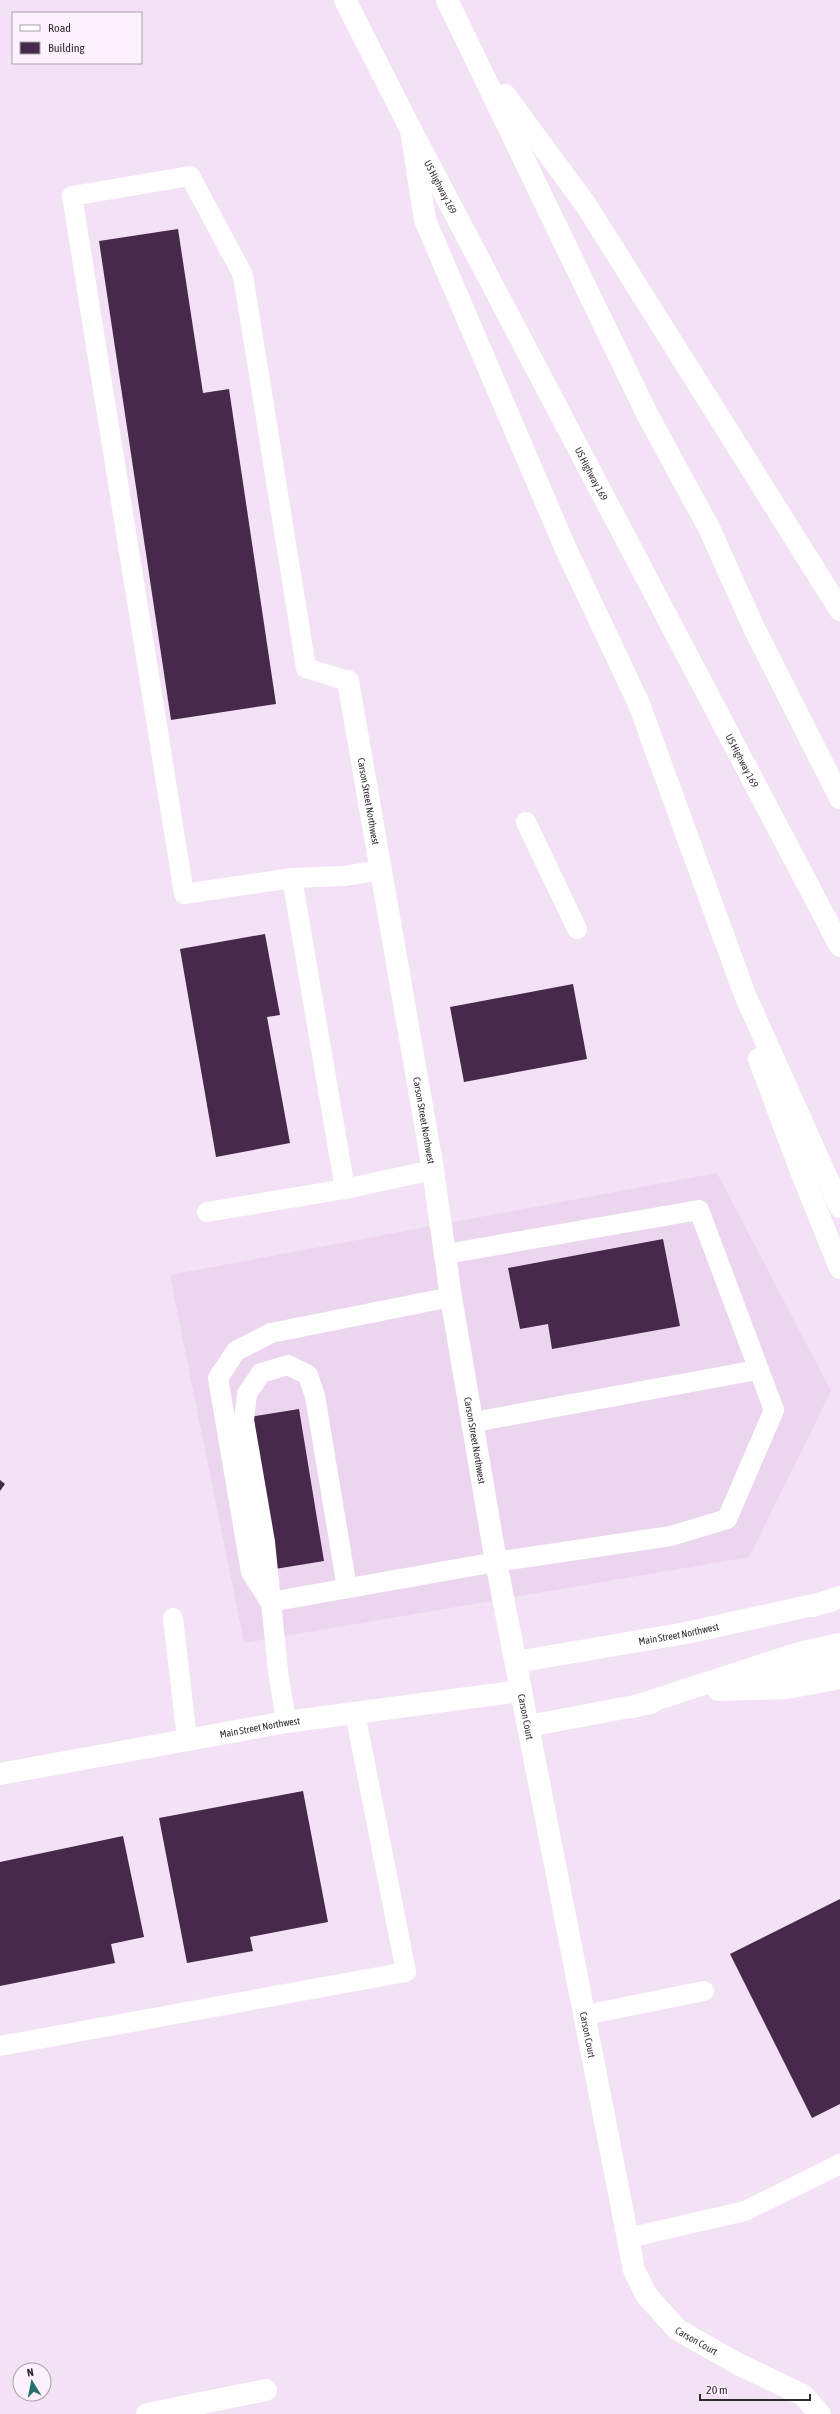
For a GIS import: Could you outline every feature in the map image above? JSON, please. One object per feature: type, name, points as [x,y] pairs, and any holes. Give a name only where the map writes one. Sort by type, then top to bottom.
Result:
[{"type":"main road","name":"US Highway 169","points":[[345,0],[840,946]]},
{"type":"main road","points":[[447,0],[474,52],[647,414],[708,528],[754,628],[840,798]]},
{"type":"main road","points":[[474,52],[586,205],[840,610]]},
{"type":"main road","points":[[412,130],[426,220],[565,547],[639,704],[745,995],[840,1207]]},
{"type":"main road","name":"Carson Street Northwest","points":[[348,681],[434,1170],[451,1297],[474,1422],[496,1562]]},
{"type":"main road","points":[[745,995],[757,1054],[800,1169],[840,1268]]},
{"type":"main road","name":"Carson Court","points":[[496,1562],[634,2270],[647,2296],[678,2330],[738,2364],[802,2395],[820,2414]]},
{"type":"main road","name":"Main Street Northwest","points":[[516,1662],[686,1633],[813,1606],[840,1598]]},
{"type":"main road","points":[[633,1707],[799,1654],[840,1644]]},
{"type":"main road","points":[[528,1726],[718,1690],[840,1663]]},
{"type":"main road","points":[[718,1690],[787,1688],[840,1678]]},
{"type":"main road","name":"Main Street Northwest","points":[[0,1774],[286,1722],[521,1691]]},
{"type":"main road","points":[[147,2414],[266,2390]]},
{"type":"lane","points":[[348,681],[306,668],[243,275],[190,176],[72,196],[184,894],[292,878],[344,876],[382,870]]},
{"type":"lane","points":[[526,822],[577,929]]},
{"type":"lane","points":[[292,878],[345,1189]]},
{"type":"lane","points":[[207,1212],[345,1189],[434,1170]]},
{"type":"lane","points":[[270,1602],[496,1562],[671,1536],[727,1519],[774,1410],[757,1370],[698,1210],[446,1254]]},
{"type":"lane","points":[[270,1602],[251,1572],[218,1378],[236,1351],[271,1333],[451,1297]]},
{"type":"lane","points":[[286,1722],[270,1602],[266,1542],[244,1420],[247,1394],[261,1373],[288,1365],[308,1375],[315,1396],[347,1588]]},
{"type":"lane","points":[[474,1422],[757,1370]]},
{"type":"lane","points":[[173,1618],[187,1739]]},
{"type":"lane","points":[[0,2046],[406,1972],[355,1712]]},
{"type":"lane","points":[[585,2015],[704,1991]]},
{"type":"lane","points":[[628,2238],[745,2211],[840,2164]]},
{"type":"shaded area","points":[[717,1173],[831,1391],[749,1557],[244,1643],[170,1275]]},
{"type":"building","points":[[178,229],[203,393],[229,389],[276,704],[171,720],[99,241]]},
{"type":"building","points":[[265,934],[280,1015],[267,1017],[290,1143],[216,1157],[180,949]]},
{"type":"building","points":[[573,984],[587,1059],[464,1082],[450,1007]]},
{"type":"building","points":[[663,1239],[680,1326],[552,1349],[548,1324],[520,1329],[508,1268]]},
{"type":"building","points":[[299,1409],[324,1561],[275,1569],[250,1417]]},
{"type":"building","points":[[0,1480],[5,1484],[0,1491]]},
{"type":"building","points":[[303,1791],[328,1922],[250,1937],[253,1951],[187,1963],[159,1818]]},
{"type":"building","points":[[123,1836],[144,1937],[111,1944],[115,1963],[0,1986],[0,1862]]},
{"type":"building","points":[[840,1899],[840,2104],[812,2118],[730,1954]]}]
